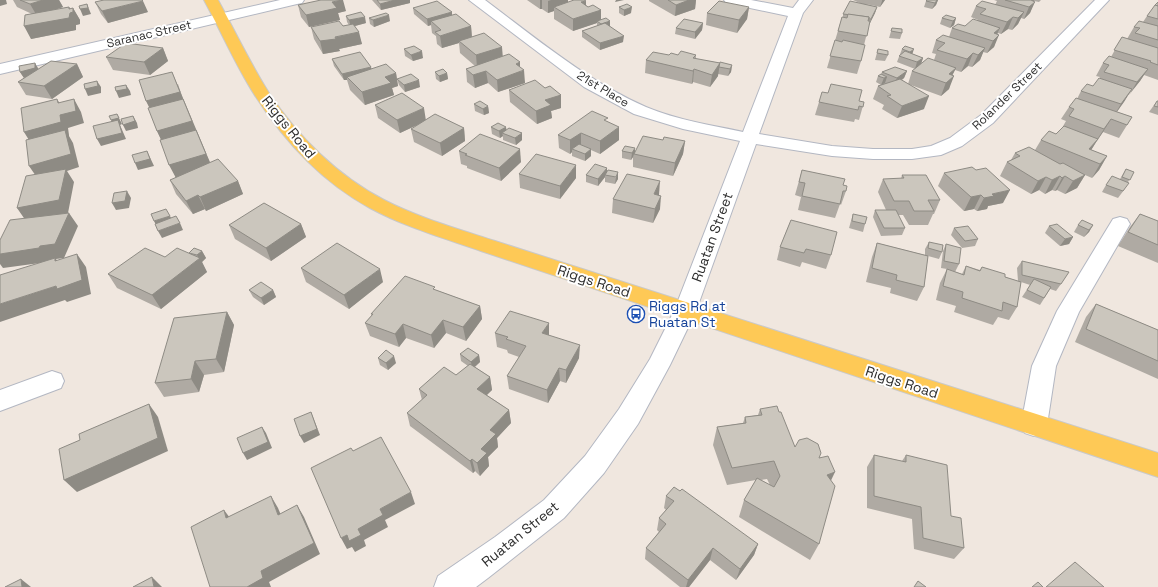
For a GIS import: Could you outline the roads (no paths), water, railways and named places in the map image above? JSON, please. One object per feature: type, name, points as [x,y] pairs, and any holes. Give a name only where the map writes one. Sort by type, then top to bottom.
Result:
[{"type":"main road","name":"Riggs Road","points":[[216,9],[262,94],[291,134],[320,165],[352,188],[378,204],[404,216],[488,246],[1158,465]]},
{"type":"street","name":"Saranac Street","points":[[0,69],[216,9],[297,0]]},
{"type":"street","name":"21st Place","points":[[476,0],[590,84],[611,96],[640,110],[659,117],[749,138]]},
{"type":"street","points":[[731,0],[802,3]]},
{"type":"street","name":"Rolander Street","points":[[749,138],[832,151],[873,154],[912,154],[935,151],[956,142],[987,119],[1102,0]]},
{"type":"street","name":"Ruatan Street","points":[[450,587],[499,552],[553,510],[593,466],[636,407],[663,358],[685,311],[749,138],[802,3]]},
{"type":"street","points":[[1034,424],[1044,366],[1068,311],[1120,224]]},
{"type":"street","points":[[0,401],[52,381]]},
{"type":"place","name":"Riggs Rd at Ruatan St","points":[[636,314]]}]
